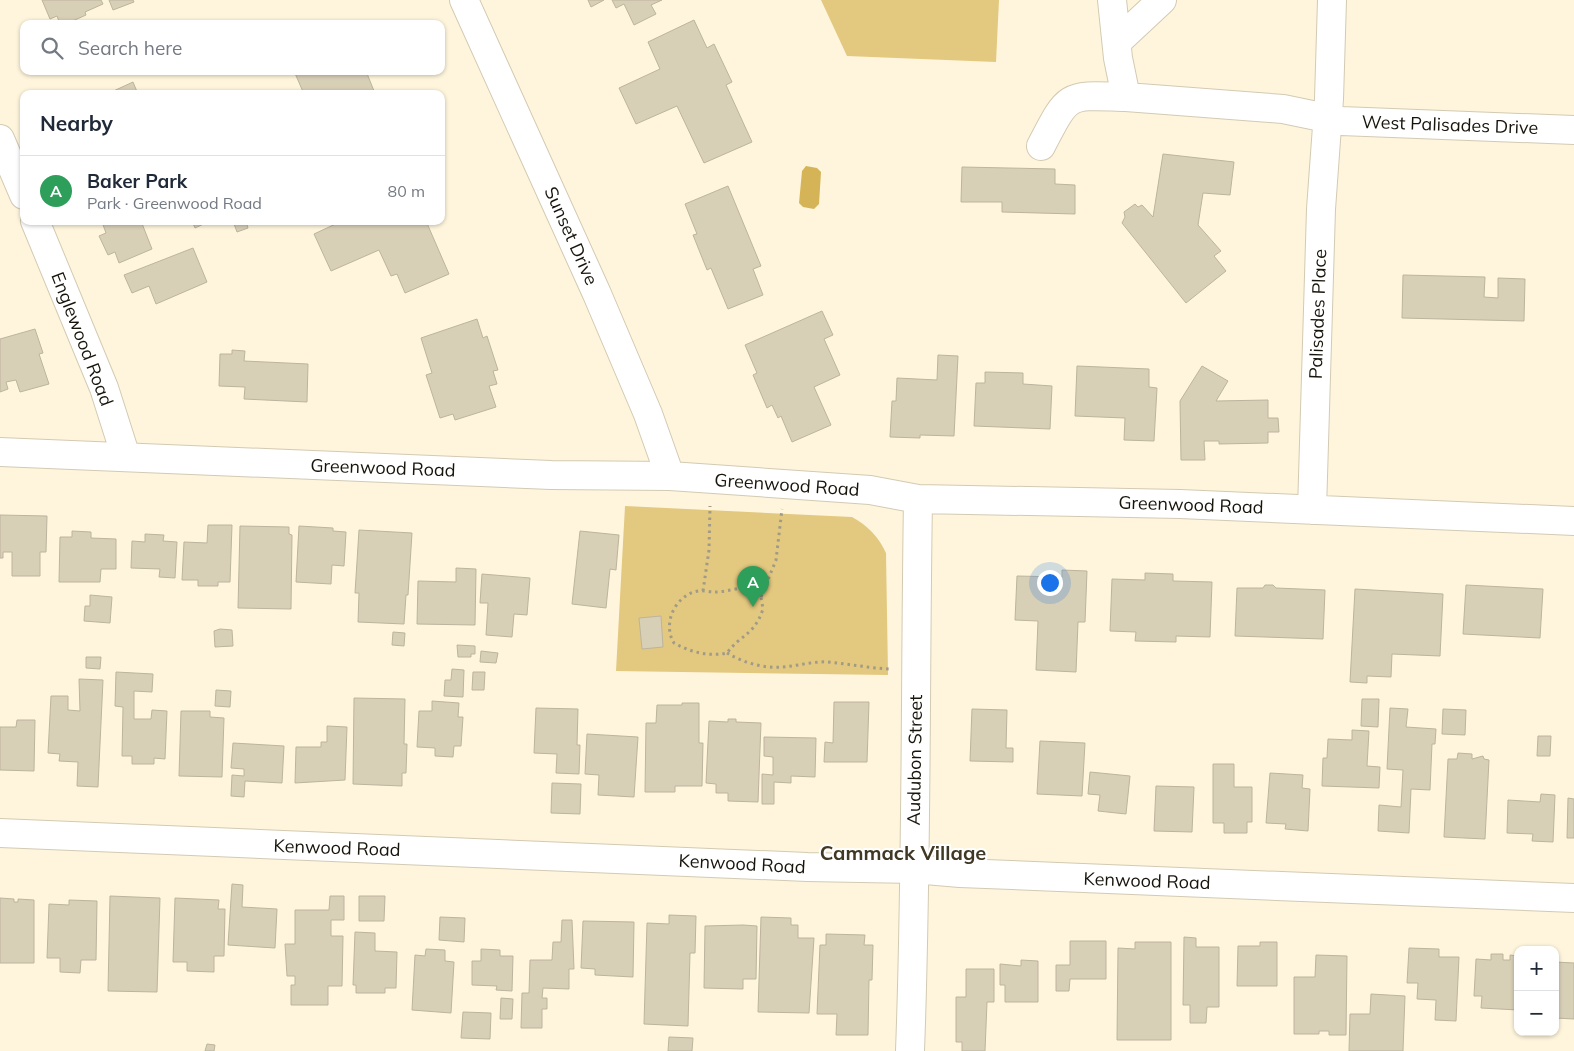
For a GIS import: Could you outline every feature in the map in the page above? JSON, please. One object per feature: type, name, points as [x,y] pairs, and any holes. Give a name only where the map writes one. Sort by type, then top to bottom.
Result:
[{"type":"street","name":"Sunset Drive","points":[[464,0],[597,294],[648,414],[670,476]]},
{"type":"street","points":[[1112,0],[1126,97]]},
{"type":"street","points":[[1117,42],[1162,0]]},
{"type":"street","name":"Palisades Place","points":[[1312,510],[1321,209],[1332,0]]},
{"type":"street","name":"West Palisades Drive","points":[[1041,146],[1060,109],[1067,102],[1089,96],[1283,108],[1327,119],[1574,130]]},
{"type":"street","points":[[0,139],[20,186]]},
{"type":"street","name":"Englewood Road","points":[[37,225],[104,388],[126,457]]},
{"type":"street","name":"Greenwood Road","points":[[0,452],[551,475],[670,476],[870,490],[918,499],[983,499],[1312,510],[1574,521]]},
{"type":"street","name":"Audubon Street","points":[[910,1051],[915,914],[918,499]]},
{"type":"street","name":"Kenwood Road","points":[[0,833],[806,867],[914,869],[960,873],[1391,892],[1574,898]]},
{"type":"path","points":[[703,591],[709,550],[710,505]]},
{"type":"path","points":[[727,653],[736,643],[748,636],[759,620],[763,609],[761,597],[776,560],[782,508]]},
{"type":"path","points":[[761,597],[745,587],[719,592],[703,591],[689,594],[676,606],[669,622],[670,637],[674,643],[687,649],[713,654],[727,653],[734,658],[764,667],[784,667],[812,662],[828,662],[862,668],[891,669]]},
{"type":"shaded area","points":[[821,0],[999,0],[996,62],[847,56]]},
{"type":"shaded area","points":[[806,166],[817,168],[821,172],[819,204],[814,209],[803,207],[799,203],[802,171]]},
{"type":"shaded area","points":[[625,506],[852,517],[857,520],[876,537],[886,553],[888,675],[616,671]]},
{"type":"building","points":[[42,0],[101,0],[103,4],[85,12],[86,15],[75,20],[58,20],[57,16],[50,19]]},
{"type":"building","points":[[109,0],[133,0],[134,2],[113,10]]},
{"type":"building","points":[[588,0],[604,0],[591,7]]},
{"type":"building","points":[[612,0],[662,0],[651,5],[656,14],[634,25],[624,4],[616,8]]},
{"type":"building","points":[[694,20],[707,48],[714,44],[732,82],[726,85],[752,142],[704,163],[677,106],[636,124],[619,88],[660,69],[648,42]]},
{"type":"building","points":[[296,75],[368,75],[374,90],[302,90]]},
{"type":"building","points":[[133,82],[136,90],[116,90]]},
{"type":"building","points":[[1163,154],[1234,162],[1230,195],[1203,193],[1198,225],[1221,251],[1214,256],[1226,271],[1186,303],[1122,223],[1125,217],[1124,212],[1135,204],[1138,207],[1142,205],[1153,217]]},
{"type":"building","points":[[962,167],[1055,169],[1055,184],[1075,185],[1075,214],[1002,212],[1002,202],[961,202]]},
{"type":"building","points":[[728,186],[761,266],[753,269],[763,295],[728,309],[711,268],[707,270],[693,235],[697,234],[685,204]]},
{"type":"building","points":[[103,225],[143,225],[152,249],[119,263],[115,252],[108,255],[99,236],[106,233]]},
{"type":"building","points":[[234,225],[247,225],[248,228],[237,232]]},
{"type":"building","points":[[333,225],[428,225],[449,274],[405,293],[397,274],[391,276],[379,250],[331,271],[314,234]]},
{"type":"building","points":[[193,248],[207,282],[156,304],[149,286],[132,293],[124,275]]},
{"type":"building","points":[[1403,275],[1485,277],[1484,297],[1498,298],[1498,278],[1525,279],[1524,321],[1402,318]]},
{"type":"building","points":[[822,311],[833,335],[824,339],[840,375],[814,387],[831,425],[792,442],[781,416],[778,418],[772,405],[767,408],[753,375],[757,373],[745,345]]},
{"type":"building","points":[[477,319],[483,338],[487,336],[498,370],[493,371],[497,384],[489,386],[496,407],[455,420],[453,414],[440,418],[426,375],[432,373],[421,338]]},
{"type":"building","points":[[35,329],[43,353],[39,354],[49,384],[20,392],[16,380],[6,382],[8,389],[0,392],[0,339]]},
{"type":"building","points":[[232,350],[245,351],[244,361],[308,364],[307,402],[244,399],[245,387],[219,386],[220,354],[232,354]]},
{"type":"building","points":[[938,355],[958,356],[954,436],[920,435],[920,438],[890,437],[892,401],[896,401],[897,378],[937,380]]},
{"type":"building","points":[[1077,366],[1149,369],[1149,387],[1157,388],[1154,441],[1124,440],[1125,418],[1075,416]]},
{"type":"building","points":[[1202,366],[1228,381],[1216,401],[1268,400],[1268,418],[1278,418],[1279,432],[1268,432],[1268,443],[1219,444],[1219,441],[1204,441],[1205,460],[1181,460],[1180,401]]},
{"type":"building","points":[[985,372],[1023,373],[1023,384],[1052,386],[1050,429],[974,426],[976,383],[985,383]]},
{"type":"building","points":[[0,515],[47,516],[46,552],[40,552],[40,576],[12,576],[12,552],[3,552],[3,558],[0,558]]},
{"type":"building","points":[[208,525],[232,525],[230,582],[218,582],[218,586],[198,586],[198,580],[182,580],[184,542],[207,543]]},
{"type":"building","points":[[240,526],[289,527],[289,534],[292,535],[291,609],[238,608]]},
{"type":"building","points":[[299,526],[333,528],[333,531],[346,532],[344,566],[332,565],[331,584],[296,582]]},
{"type":"building","points":[[359,530],[412,533],[404,624],[358,622],[359,593],[355,593]]},
{"type":"building","points":[[72,531],[91,532],[91,538],[116,539],[116,569],[101,569],[100,582],[59,582],[60,537],[72,537]]},
{"type":"building","points":[[580,531],[619,535],[616,570],[610,569],[606,608],[572,604]]},
{"type":"building","points":[[145,534],[164,535],[163,541],[177,542],[175,578],[159,577],[160,569],[131,568],[132,541],[145,542]]},
{"type":"building","points":[[456,568],[476,569],[475,625],[417,624],[418,581],[456,582]]},
{"type":"building","points":[[1062,570],[1087,571],[1085,622],[1078,622],[1076,672],[1036,670],[1038,621],[1015,620],[1017,576],[1062,577]]},
{"type":"building","points":[[1145,573],[1173,574],[1173,581],[1212,582],[1210,637],[1176,636],[1176,642],[1135,641],[1136,632],[1110,631],[1112,579],[1145,580]]},
{"type":"building","points":[[482,574],[530,578],[527,615],[514,614],[512,637],[486,635],[488,603],[480,603]]},
{"type":"building","points":[[1265,585],[1273,585],[1276,588],[1325,590],[1323,639],[1235,636],[1237,588],[1263,588]]},
{"type":"building","points":[[1466,585],[1543,589],[1540,638],[1463,634]]},
{"type":"building","points":[[1355,589],[1443,594],[1440,656],[1392,654],[1391,677],[1367,676],[1367,683],[1350,682]]},
{"type":"building","points":[[90,595],[112,597],[110,623],[84,621],[85,606],[90,606]]},
{"type":"building","points":[[661,616],[663,647],[642,649],[639,618]]},
{"type":"building","points":[[220,629],[232,630],[233,646],[215,647],[214,631]]},
{"type":"building","points":[[393,632],[405,633],[404,646],[392,645]]},
{"type":"building","points":[[457,645],[475,646],[475,654],[471,654],[471,657],[458,657]]},
{"type":"building","points":[[481,651],[498,653],[496,663],[480,662]]},
{"type":"building","points":[[86,657],[101,657],[100,669],[86,668]]},
{"type":"building","points":[[452,669],[464,670],[463,697],[444,696],[445,680],[451,680]]},
{"type":"building","points":[[116,672],[153,674],[152,692],[134,691],[134,719],[151,719],[152,710],[167,711],[165,759],[154,758],[154,764],[132,764],[132,756],[122,756],[123,707],[115,706]]},
{"type":"building","points":[[473,672],[485,672],[484,690],[472,690]]},
{"type":"building","points":[[79,679],[103,680],[98,787],[77,786],[78,762],[59,761],[60,754],[48,753],[51,696],[68,696],[68,710],[80,711]]},
{"type":"building","points":[[216,690],[231,691],[230,707],[215,706]]},
{"type":"building","points":[[354,698],[405,699],[404,744],[407,744],[406,773],[402,773],[402,786],[353,784]]},
{"type":"building","points":[[1362,699],[1379,699],[1378,727],[1361,726]]},
{"type":"building","points":[[432,701],[459,703],[458,717],[463,717],[461,746],[454,746],[453,757],[435,756],[435,748],[417,747],[419,711],[432,711]]},
{"type":"building","points":[[834,702],[869,702],[867,762],[824,762],[825,742],[833,743]]},
{"type":"building","points":[[682,703],[699,703],[699,743],[703,743],[702,786],[675,786],[675,792],[645,792],[646,723],[656,723],[657,705],[682,705]]},
{"type":"building","points":[[536,708],[578,709],[577,745],[580,745],[579,774],[556,773],[557,754],[534,753]]},
{"type":"building","points":[[1390,708],[1408,709],[1406,727],[1436,729],[1435,744],[1432,744],[1430,790],[1411,789],[1409,833],[1378,831],[1379,805],[1401,807],[1403,770],[1387,769]]},
{"type":"building","points":[[972,709],[1007,710],[1006,748],[1013,748],[1013,762],[970,761]]},
{"type":"building","points":[[1443,709],[1466,710],[1465,735],[1442,734]]},
{"type":"building","points":[[181,711],[210,711],[210,717],[224,718],[222,777],[179,776]]},
{"type":"building","points":[[728,719],[736,719],[736,722],[761,723],[758,802],[728,801],[728,793],[716,793],[716,784],[706,783],[709,721],[728,722]]},
{"type":"building","points":[[17,720],[35,720],[34,771],[0,770],[0,727],[16,727]]},
{"type":"building","points":[[327,726],[347,727],[345,780],[295,783],[296,747],[321,747],[321,742],[327,742]]},
{"type":"building","points":[[1352,730],[1369,731],[1367,766],[1380,767],[1379,788],[1322,786],[1323,758],[1327,758],[1328,739],[1352,740]]},
{"type":"building","points":[[587,734],[638,737],[634,797],[598,795],[599,775],[585,774]]},
{"type":"building","points":[[1538,736],[1551,736],[1550,756],[1537,756]]},
{"type":"building","points":[[764,737],[816,738],[815,777],[791,776],[791,783],[774,782],[774,804],[762,804],[762,774],[773,775],[773,757],[764,756]]},
{"type":"building","points":[[1040,741],[1085,743],[1082,796],[1037,794]]},
{"type":"building","points":[[233,743],[284,746],[282,783],[245,781],[244,797],[231,796],[232,775],[244,776],[244,769],[231,768]]},
{"type":"building","points":[[1458,753],[1472,754],[1472,759],[1483,756],[1484,759],[1489,760],[1485,839],[1444,837],[1448,759],[1457,759]]},
{"type":"building","points":[[1213,764],[1234,764],[1234,787],[1252,787],[1252,822],[1247,822],[1247,833],[1224,833],[1224,823],[1213,823]]},
{"type":"building","points":[[1090,772],[1130,776],[1126,814],[1098,811],[1100,795],[1088,794]]},
{"type":"building","points":[[1270,773],[1303,775],[1302,788],[1310,789],[1308,831],[1285,829],[1286,824],[1266,823]]},
{"type":"building","points":[[552,783],[581,784],[580,814],[551,813]]},
{"type":"building","points":[[1156,786],[1194,787],[1192,832],[1154,831]]},
{"type":"building","points":[[1541,794],[1555,795],[1553,842],[1532,841],[1533,834],[1507,833],[1508,800],[1540,802]]},
{"type":"building","points":[[1568,798],[1574,799],[1574,838],[1567,838]]},
{"type":"building","points":[[232,884],[243,885],[242,907],[277,909],[275,948],[228,945]]},
{"type":"building","points":[[110,896],[160,898],[157,992],[108,991]]},
{"type":"building","points":[[330,896],[344,896],[344,920],[331,920],[331,936],[343,936],[342,986],[328,986],[328,1005],[291,1005],[291,985],[295,985],[295,976],[287,976],[285,944],[295,944],[295,910],[329,910]]},
{"type":"building","points":[[359,896],[385,896],[384,921],[359,921]]},
{"type":"building","points":[[0,898],[14,899],[14,902],[18,902],[18,899],[34,900],[34,963],[0,963]]},
{"type":"building","points":[[175,898],[219,900],[218,909],[225,909],[224,956],[214,956],[214,972],[187,971],[187,962],[173,962]]},
{"type":"building","points":[[69,900],[97,901],[96,960],[81,960],[80,973],[60,972],[60,958],[47,958],[49,904],[69,905]]},
{"type":"building","points":[[669,915],[696,916],[695,953],[690,953],[688,1026],[644,1024],[647,923],[669,924]]},
{"type":"building","points":[[440,917],[465,918],[464,942],[439,940]]},
{"type":"building","points":[[761,917],[791,918],[791,925],[798,925],[798,938],[814,938],[809,1013],[758,1012]]},
{"type":"building","points":[[562,920],[572,920],[574,969],[569,969],[569,989],[543,988],[542,998],[547,998],[547,1009],[542,1009],[542,1028],[521,1028],[522,993],[529,993],[530,960],[552,960],[553,942],[561,942]]},
{"type":"building","points":[[583,921],[634,922],[633,977],[595,975],[595,969],[581,968]]},
{"type":"building","points":[[705,926],[757,926],[756,979],[743,979],[743,989],[704,988]]},
{"type":"building","points":[[355,932],[375,933],[375,951],[397,952],[396,988],[385,988],[385,993],[356,993],[356,985],[353,985]]},
{"type":"building","points":[[826,934],[865,935],[864,945],[873,945],[872,980],[869,980],[868,1035],[836,1035],[837,1014],[817,1014],[820,945],[826,945]]},
{"type":"building","points":[[1184,937],[1196,938],[1196,947],[1219,947],[1219,1007],[1207,1007],[1206,1023],[1190,1023],[1190,1005],[1183,1005]]},
{"type":"building","points":[[1070,941],[1106,941],[1106,979],[1070,979],[1069,991],[1056,991],[1056,965],[1070,965]]},
{"type":"building","points":[[1135,942],[1171,942],[1171,1040],[1117,1040],[1118,948],[1135,949]]},
{"type":"building","points":[[1260,942],[1277,942],[1277,986],[1237,986],[1238,946],[1260,946]]},
{"type":"building","points":[[1409,948],[1439,949],[1439,957],[1459,957],[1456,1021],[1435,1020],[1436,1000],[1417,999],[1418,983],[1407,983]]},
{"type":"building","points":[[426,949],[445,950],[445,961],[454,962],[451,1013],[412,1010],[415,955],[425,956]]},
{"type":"building","points":[[481,949],[500,950],[500,956],[513,956],[512,991],[496,990],[497,986],[472,985],[472,961],[481,961]]},
{"type":"building","points":[[1491,954],[1503,954],[1503,960],[1510,960],[1510,955],[1514,956],[1514,1010],[1481,1008],[1482,996],[1474,996],[1476,959],[1491,960]]},
{"type":"building","points":[[1316,955],[1347,956],[1346,1035],[1329,1035],[1329,1031],[1319,1031],[1319,1034],[1294,1034],[1294,977],[1315,977]]},
{"type":"building","points":[[1021,960],[1038,961],[1038,1002],[1005,1002],[1005,985],[1000,985],[1000,964],[1021,966]]},
{"type":"building","points":[[1559,962],[1574,963],[1574,1019],[1559,1018]]},
{"type":"building","points":[[966,969],[994,969],[994,1002],[987,1002],[985,1051],[962,1051],[962,1042],[956,1042],[956,997],[966,997]]},
{"type":"building","points":[[1371,994],[1405,996],[1403,1051],[1349,1051],[1350,1014],[1370,1014]]},
{"type":"building","points":[[501,998],[513,999],[512,1019],[500,1019]]},
{"type":"building","points":[[463,1012],[491,1013],[490,1039],[461,1038]]},
{"type":"building","points":[[669,1037],[693,1038],[692,1051],[668,1051]]},
{"type":"building","points":[[207,1044],[215,1045],[214,1051],[205,1051]]},
{"type":"place","name":"Baker Park","points":[[753,607]]},
{"type":"district","name":"Cammack Village","points":[[903,853]]}]
